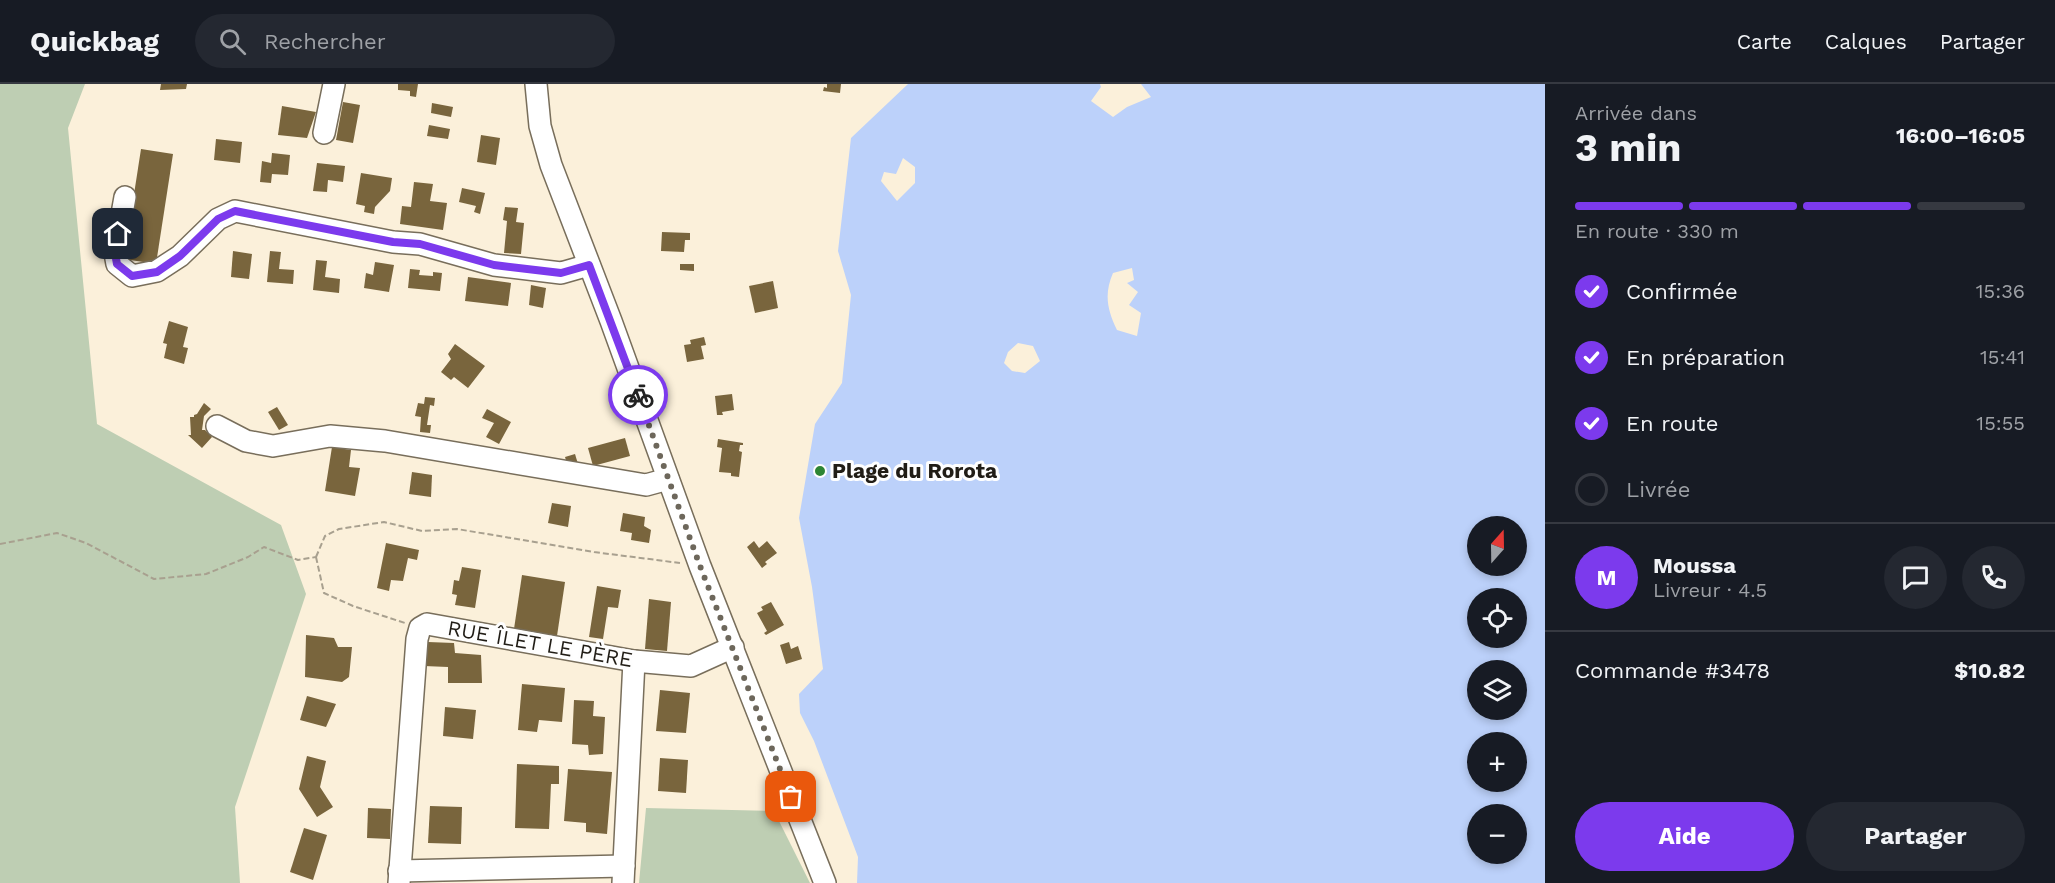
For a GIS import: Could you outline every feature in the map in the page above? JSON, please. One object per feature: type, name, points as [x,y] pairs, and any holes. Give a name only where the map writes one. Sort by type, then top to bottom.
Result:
[{"type":"street","points":[[324,133],[334,84]]},
{"type":"street","points":[[534,84],[540,126],[551,165],[700,566],[825,883]]},
{"type":"street","points":[[125,197],[115,253],[117,264],[132,276],[157,272],[180,256],[218,219],[235,211],[393,242],[420,244],[494,265],[561,273],[589,265]]},
{"type":"street","points":[[217,426],[246,441],[273,446],[330,436],[385,441],[646,485],[668,480]]},
{"type":"street","name":"RUE ÎLET LE PÈRE","points":[[399,877],[417,639],[420,628],[427,624],[634,661],[691,666],[733,647]]},
{"type":"street","points":[[399,877],[623,875],[634,661]]},
{"type":"path","points":[[420,628],[353,606],[324,593],[316,557],[325,536],[339,529],[384,522],[422,531],[457,529],[594,552],[700,566]]},
{"type":"path","points":[[0,544],[57,533],[86,543],[154,579],[206,574],[248,557],[264,547],[298,560],[316,557]]},
{"type":"green space","points":[[0,84],[85,84],[68,128],[97,424],[281,525],[306,594],[235,807],[240,883],[0,883]]},
{"type":"green space","points":[[646,808],[774,811],[810,883],[639,883]]},
{"type":"water","points":[[908,84],[1100,84],[1101,87],[1091,101],[1113,117],[1127,107],[1151,97],[1141,84],[1545,84],[1545,883],[857,883],[858,857],[814,741],[800,713],[799,694],[823,669],[812,587],[799,518],[815,424],[842,383],[851,295],[838,251],[851,138]],"holes":[[[903,158],[915,167],[915,183],[897,201],[881,181],[884,172],[896,174]],[[1132,268],[1134,280],[1127,283],[1138,292],[1129,305],[1141,313],[1137,336],[1117,330],[1111,315],[1108,288],[1113,273]],[[1018,343],[1033,346],[1040,361],[1025,373],[1012,371],[1004,363],[1008,352]]]},
{"type":"building","points":[[161,84],[187,84],[186,89],[160,90]]},
{"type":"building","points":[[398,84],[418,84],[416,97],[410,96],[410,91],[398,90]]},
{"type":"building","points":[[827,84],[841,84],[840,93],[823,91],[824,87],[827,88]]},
{"type":"building","points":[[343,102],[360,105],[353,143],[336,140]]},
{"type":"building","points":[[432,103],[453,107],[451,117],[431,113]]},
{"type":"building","points":[[282,106],[316,112],[307,138],[278,135]]},
{"type":"building","points":[[429,125],[450,129],[448,139],[427,136]]},
{"type":"building","points":[[481,135],[500,138],[496,165],[477,162]]},
{"type":"building","points":[[216,139],[242,142],[240,163],[214,160]]},
{"type":"building","points":[[141,149],[173,154],[156,264],[124,259]]},
{"type":"building","points":[[272,153],[290,155],[288,175],[272,174],[271,183],[260,182],[262,161],[271,163]]},
{"type":"building","points":[[317,163],[345,166],[343,182],[328,180],[327,192],[313,191]]},
{"type":"building","points":[[361,173],[392,178],[390,191],[375,207],[374,214],[364,212],[365,206],[356,204]]},
{"type":"building","points":[[414,182],[433,184],[430,201],[447,203],[443,230],[400,224],[402,206],[411,207]]},
{"type":"building","points":[[462,188],[485,193],[480,214],[474,212],[476,206],[459,202]]},
{"type":"building","points":[[505,207],[518,208],[516,222],[524,223],[521,254],[504,253],[507,221],[503,220]]},
{"type":"building","points":[[662,232],[690,233],[690,240],[685,240],[684,252],[661,251]]},
{"type":"building","points":[[233,251],[252,254],[249,279],[231,277]]},
{"type":"building","points":[[270,251],[281,252],[279,269],[294,270],[293,284],[267,282]]},
{"type":"building","points":[[316,260],[327,261],[325,277],[340,279],[339,293],[313,290]]},
{"type":"building","points":[[375,262],[394,265],[389,292],[364,288],[366,273],[373,275]]},
{"type":"building","points":[[680,264],[694,264],[694,271],[680,270]]},
{"type":"building","points":[[410,269],[420,270],[419,275],[433,276],[433,272],[442,273],[440,291],[408,288]]},
{"type":"building","points":[[468,277],[511,283],[508,306],[465,301]]},
{"type":"building","points":[[773,281],[778,308],[755,313],[749,286]]},
{"type":"building","points":[[531,285],[546,288],[543,308],[529,305]]},
{"type":"building","points":[[169,321],[188,327],[183,347],[188,348],[184,364],[164,358],[167,344],[163,343]]},
{"type":"building","points":[[704,337],[706,345],[701,346],[704,359],[687,362],[684,345],[691,344],[690,340]]},
{"type":"building","points":[[455,344],[485,366],[468,388],[454,377],[451,380],[441,372],[451,359],[448,354]]},
{"type":"building","points":[[732,394],[734,410],[717,415],[715,396]]},
{"type":"building","points":[[425,397],[435,398],[434,406],[430,405],[427,425],[431,425],[430,433],[420,432],[421,417],[415,416],[418,403],[424,404]]},
{"type":"building","points":[[204,403],[211,409],[204,416],[202,430],[212,437],[202,448],[188,435],[191,435],[190,417],[197,414]]},
{"type":"building","points":[[277,407],[288,425],[279,430],[268,412]]},
{"type":"building","points":[[487,409],[511,422],[499,444],[486,437],[494,423],[482,418]]},
{"type":"building","points":[[625,438],[630,456],[593,466],[588,448]]},
{"type":"building","points":[[718,439],[743,443],[739,451],[742,452],[739,477],[731,476],[731,473],[719,472],[722,448],[717,447]]},
{"type":"building","points":[[332,447],[351,450],[349,467],[360,468],[355,496],[325,491]]},
{"type":"building","points":[[575,454],[578,464],[567,464],[565,457]]},
{"type":"building","points":[[412,472],[432,475],[431,497],[409,494]]},
{"type":"building","points":[[552,503],[571,506],[568,527],[548,523]]},
{"type":"building","points":[[623,513],[645,517],[644,526],[651,530],[649,543],[631,540],[632,533],[620,531]]},
{"type":"building","points":[[754,541],[759,548],[767,541],[777,553],[765,562],[767,564],[762,568],[747,547]]},
{"type":"building","points":[[386,543],[419,550],[417,560],[408,558],[403,581],[391,580],[389,591],[377,588]]},
{"type":"building","points":[[462,567],[481,570],[475,608],[455,605],[457,595],[452,594],[454,580],[459,581]]},
{"type":"building","points":[[522,575],[565,582],[557,636],[514,629]]},
{"type":"building","points":[[597,586],[621,590],[618,608],[608,607],[603,639],[589,637]]},
{"type":"building","points":[[649,599],[671,602],[667,651],[645,649]]},
{"type":"building","points":[[771,602],[784,625],[766,635],[764,633],[767,631],[757,613],[763,610],[761,607]]},
{"type":"building","points":[[306,635],[334,638],[338,647],[352,647],[349,677],[342,682],[305,677]]},
{"type":"building","points":[[428,642],[454,643],[455,653],[481,655],[482,683],[448,683],[448,667],[424,666]]},
{"type":"building","points":[[789,642],[791,649],[798,646],[802,659],[786,664],[780,645]]},
{"type":"building","points":[[522,684],[565,688],[562,722],[539,720],[537,732],[518,730]]},
{"type":"building","points":[[660,690],[690,693],[686,733],[656,731]]},
{"type":"building","points":[[307,696],[336,704],[326,727],[300,720]]},
{"type":"building","points":[[574,700],[594,701],[593,716],[605,717],[603,754],[589,755],[588,745],[572,744]]},
{"type":"building","points":[[445,707],[476,710],[473,739],[443,736]]},
{"type":"building","points":[[307,756],[326,761],[320,787],[333,807],[317,817],[299,789]]},
{"type":"building","points":[[660,758],[688,760],[686,793],[658,791]]},
{"type":"building","points":[[517,764],[559,766],[559,784],[551,784],[549,829],[515,828]]},
{"type":"building","points":[[568,769],[612,772],[607,834],[586,832],[586,823],[564,821]]},
{"type":"building","points":[[430,806],[462,807],[461,844],[428,843]]},
{"type":"building","points":[[368,808],[391,809],[390,839],[367,838]]},
{"type":"building","points":[[304,828],[327,835],[313,880],[290,872]]},
{"type":"way so far","points":[[638,395],[700,566],[791,797]]},
{"type":"place","name":"Plage du Rorota","points":[[820,471]]},
{"type":"route","points":[[118,234],[115,253],[117,264],[132,276],[157,272],[180,256],[218,219],[235,211],[393,242],[420,244],[494,265],[561,273],[589,265],[638,395]]}]
